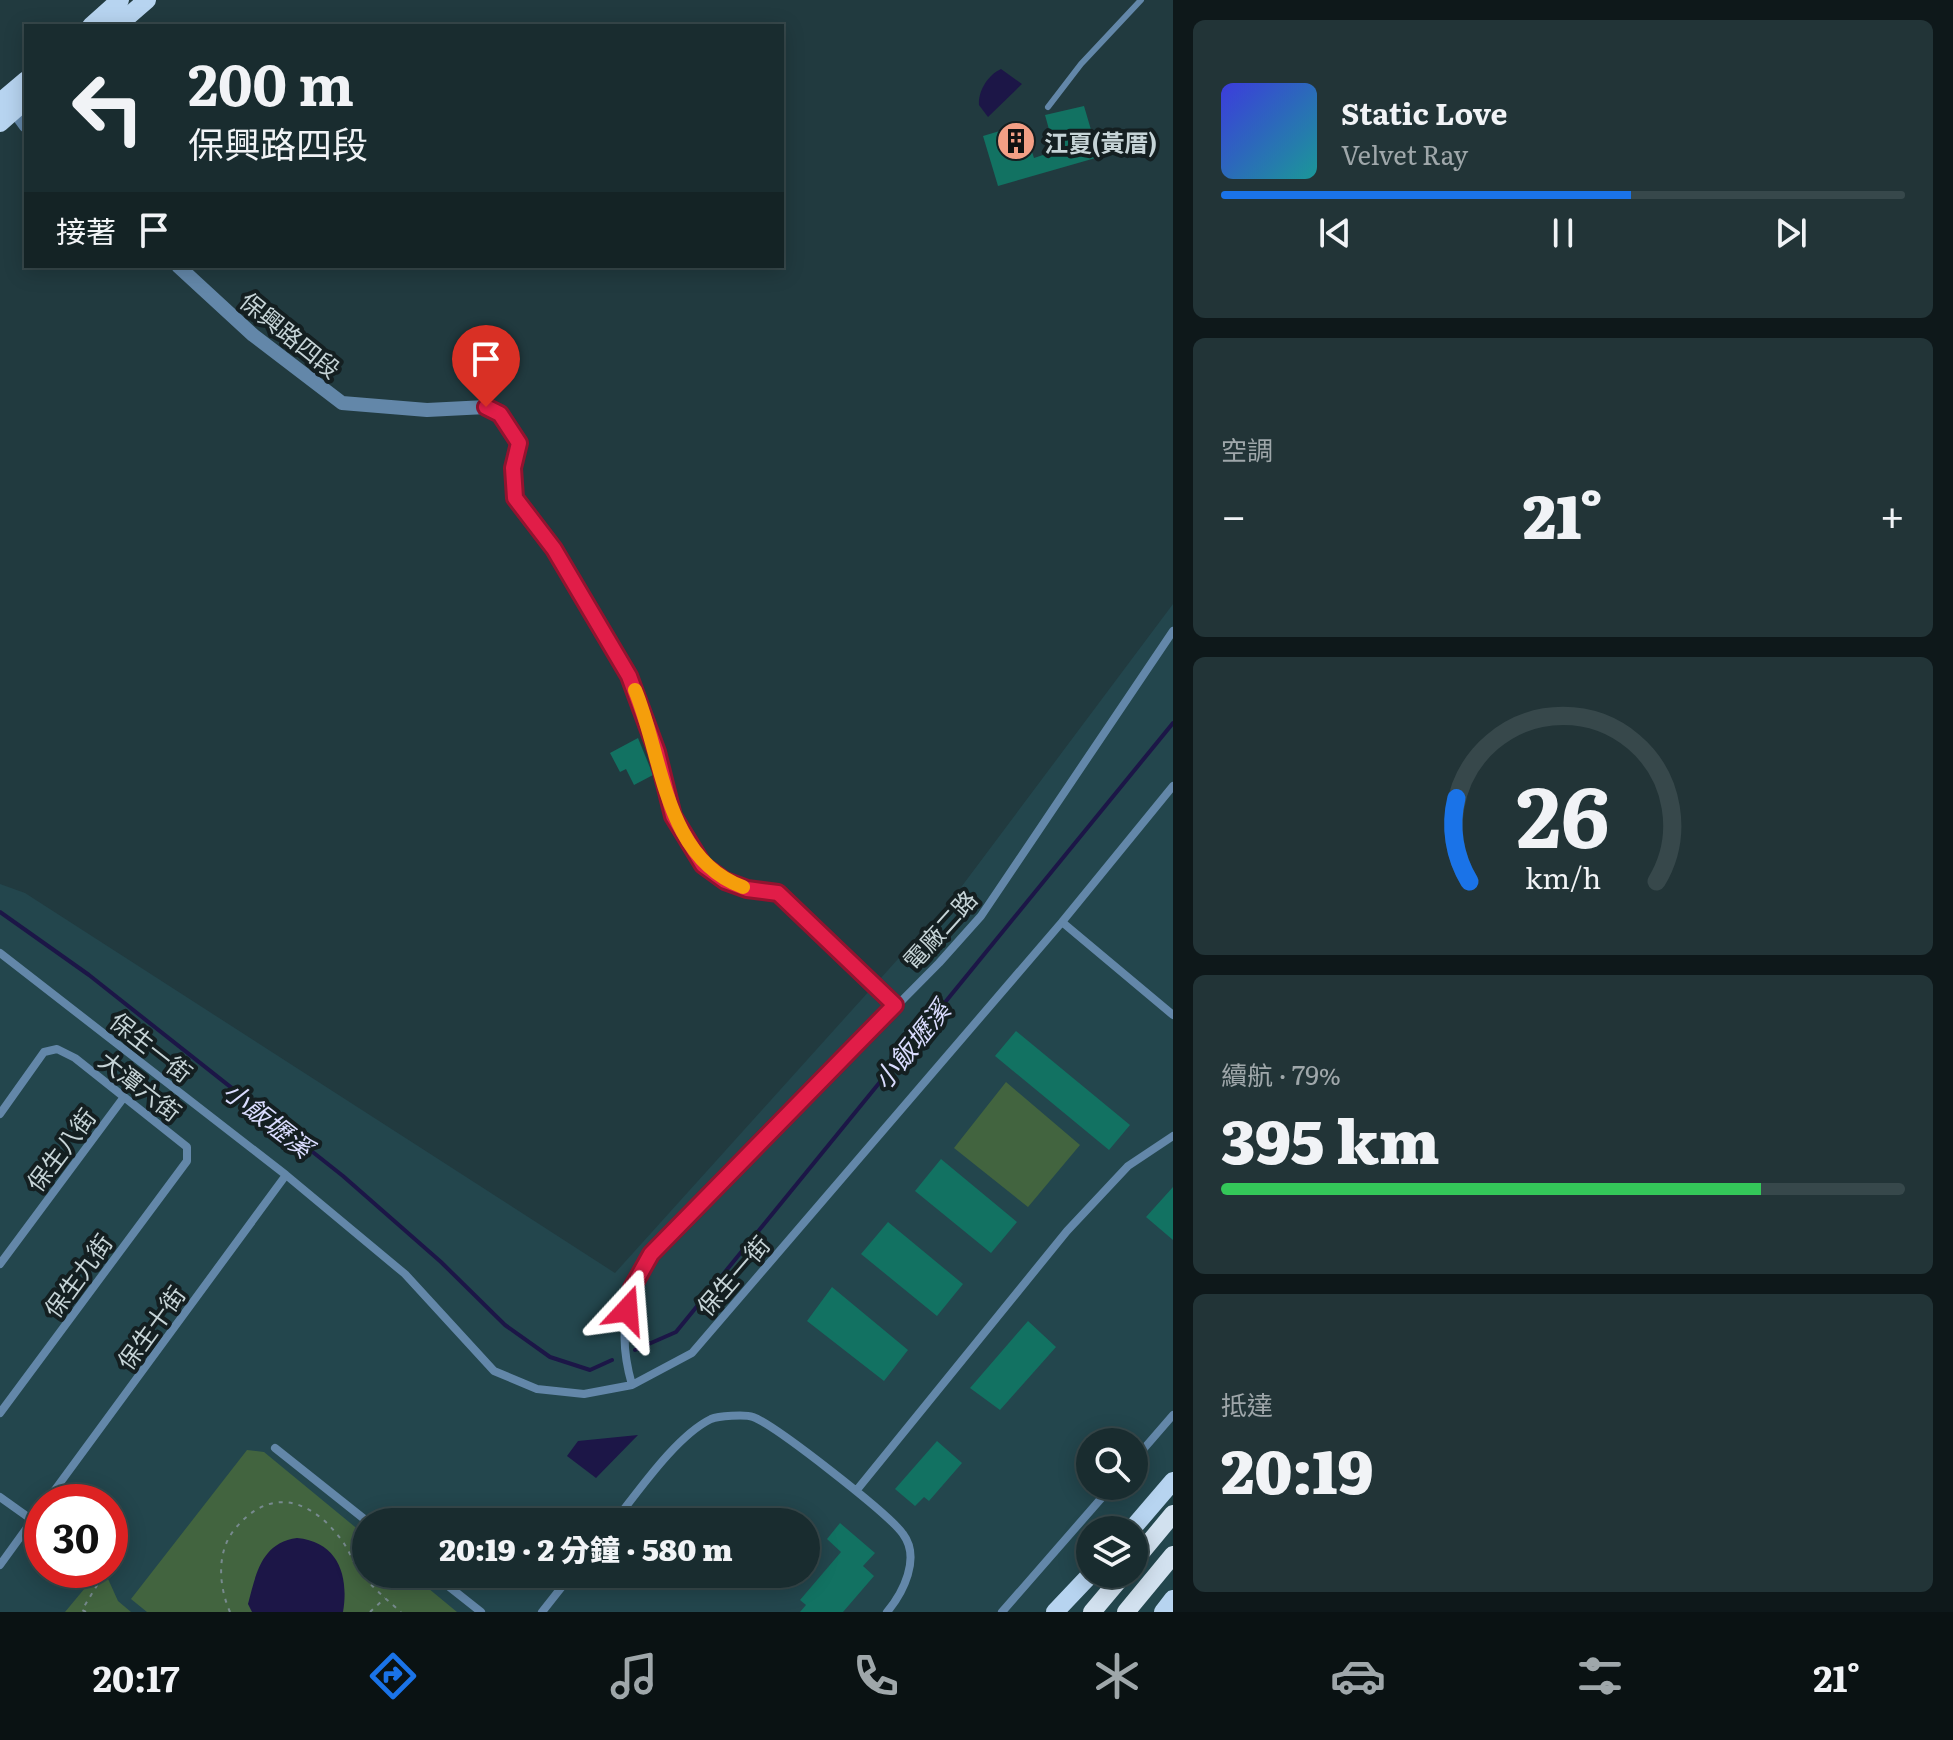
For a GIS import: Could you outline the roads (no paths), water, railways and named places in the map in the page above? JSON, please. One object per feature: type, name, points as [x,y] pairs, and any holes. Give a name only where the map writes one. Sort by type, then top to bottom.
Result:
[{"type":"highway","points":[[1148,1544],[1173,1514]]},
{"type":"highway","points":[[1126,1612],[1173,1555]]},
{"type":"highway","points":[[1092,1612],[1112,1588]]},
{"type":"main road","points":[[93,24],[120,0]]},
{"type":"main road","points":[[119,24],[147,0]]},
{"type":"main road","points":[[0,123],[24,83]]},
{"type":"main road","points":[[1143,1516],[1173,1481]]},
{"type":"main road","points":[[1055,1612],[1078,1588]]},
{"type":"main road","points":[[1163,1612],[1173,1599]]},
{"type":"street","points":[[11,102],[24,123]]},
{"type":"street","name":"保興路四段","points":[[180,268],[253,335],[342,403],[427,410],[486,407],[500,414],[519,443],[513,468],[515,498],[554,549],[629,676],[657,752],[673,816],[703,865],[736,885],[778,893],[895,1005]]},
{"type":"street","name":"電廠二路","points":[[632,1385],[624,1356],[623,1333],[632,1288],[651,1254],[981,916],[1173,631]]},
{"type":"street","name":"保生一街","points":[[0,953],[286,1175],[405,1274],[494,1371],[537,1389],[584,1394],[632,1385],[692,1353],[1062,922],[1173,786]]},
{"type":"street","points":[[1062,922],[1173,1015]]},
{"type":"street","name":"大潭六街","points":[[0,1114],[44,1052],[57,1049],[75,1058],[187,1147],[187,1161]]},
{"type":"street","name":"保生八街","points":[[0,1264],[124,1097]]},
{"type":"street","points":[[856,1491],[1067,1231],[1128,1166],[1173,1136]]},
{"type":"street","name":"保生九街","points":[[0,1413],[187,1161]]},
{"type":"street","name":"保生十街","points":[[59,1484],[286,1175]]},
{"type":"street","points":[[1148,1444],[1173,1415]]},
{"type":"street","points":[[625,1508],[667,1455],[712,1419],[752,1416],[856,1491],[905,1535],[910,1562],[903,1594],[887,1612]]},
{"type":"street","points":[[275,1448],[352,1509]]},
{"type":"street","points":[[0,1497],[24,1514]]},
{"type":"street","points":[[1002,1612],[1100,1500]]},
{"type":"street","name":"保生十街","points":[[0,1565],[24,1531]]},
{"type":"street","points":[[451,1588],[481,1612]]},
{"type":"street","points":[[542,1612],[561,1588]]},
{"type":"lane","points":[[1048,107],[1081,64],[1141,0]]},
{"type":"waterway","name":"小飯壢溪","points":[[635,1350],[676,1332],[1173,723]]},
{"type":"waterway","name":"小飯壢溪","points":[[0,912],[89,975],[343,1176],[441,1262],[505,1325],[550,1357],[590,1370],[612,1360]]},
{"type":"place","name":"江夏(黃厝)","points":[[1016,141]]}]
